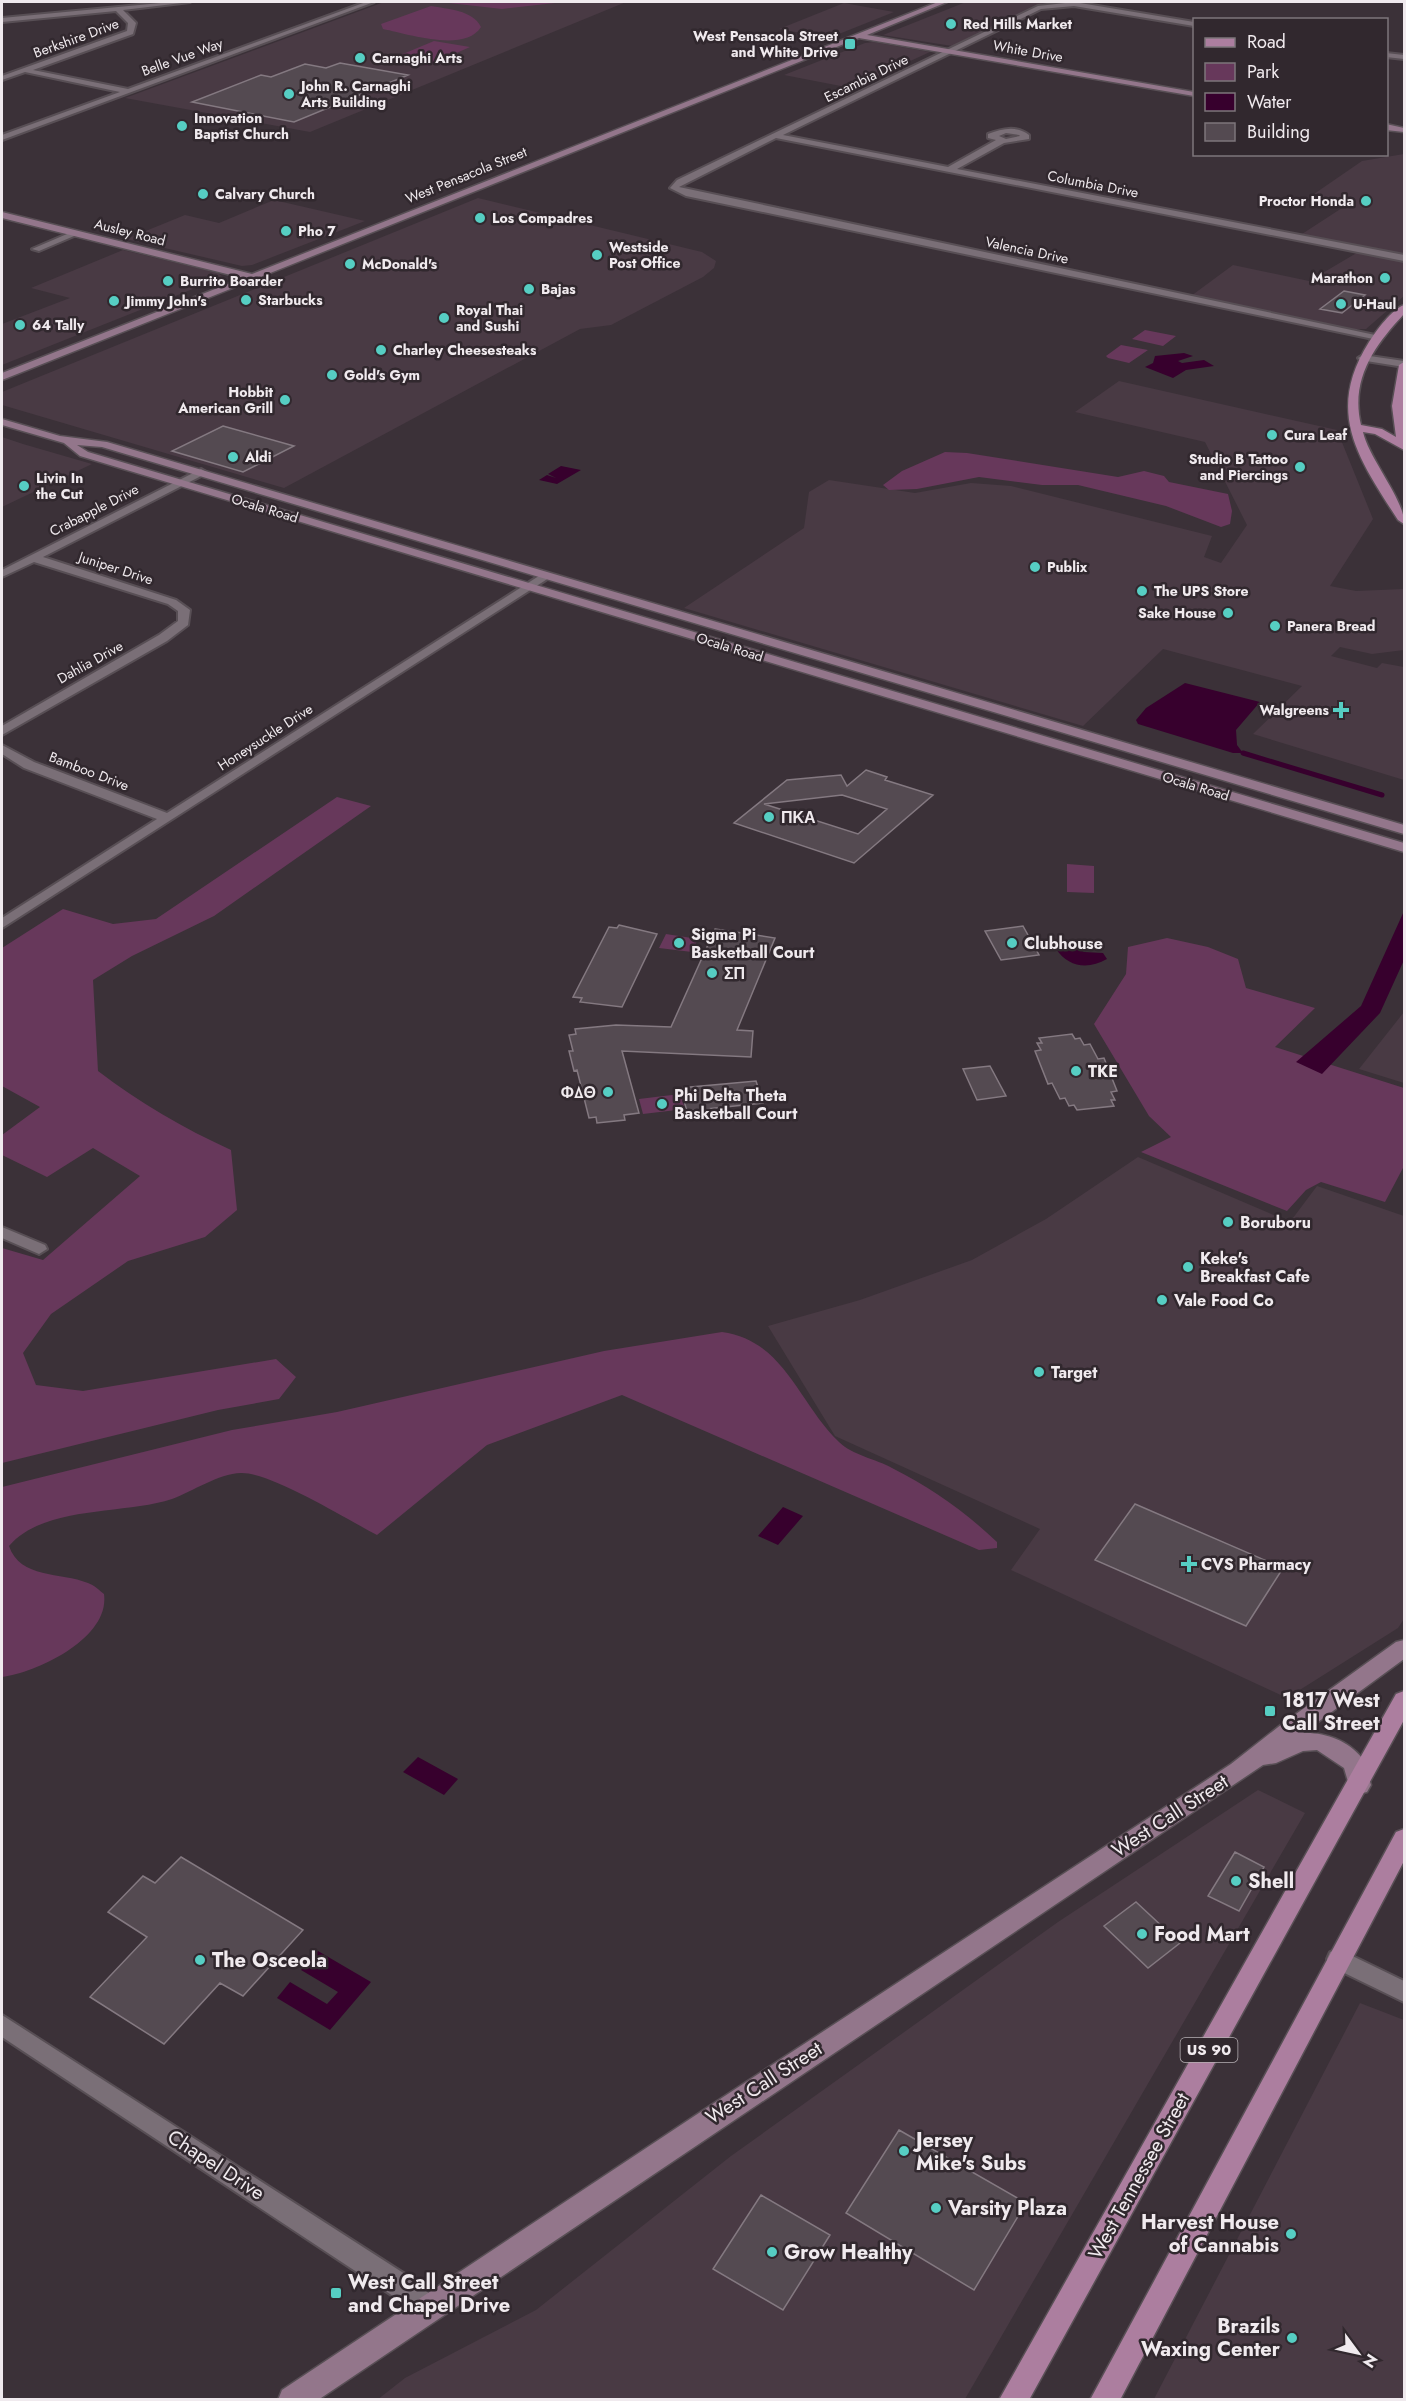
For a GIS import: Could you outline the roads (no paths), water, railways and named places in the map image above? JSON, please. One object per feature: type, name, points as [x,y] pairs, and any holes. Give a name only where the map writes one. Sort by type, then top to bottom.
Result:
[{"type":"main road","name":"West Pensacola Street","points":[[2,377],[942,2]]},
{"type":"main road","name":"White Drive","points":[[858,36],[1193,94]]},
{"type":"main road","points":[[1388,127],[1404,130]]},
{"type":"main road","name":"Ausley Road","points":[[2,215],[252,277]]},
{"type":"main road","points":[[1404,308],[1375,338],[1363,358],[1353,391],[1360,446],[1371,470],[1399,504],[1404,520]]},
{"type":"main road","points":[[1404,364],[1397,392],[1397,414],[1404,446]]},
{"type":"main road","name":"Ocala Road","points":[[2,422],[59,439],[103,444],[201,472],[1404,830]]},
{"type":"main road","points":[[1356,428],[1378,431],[1404,446]]},
{"type":"main road","name":"Ocala Road","points":[[59,439],[84,454],[1404,848]]},
{"type":"main road","name":"West Call Street","points":[[292,2400],[714,2116],[1239,1771],[1290,1730],[1404,1648]]},
{"type":"main road","name":"West Tennessee Street","points":[[1013,2400],[1359,1785],[1404,1700]]},
{"type":"main road","name":"West Call Street","points":[[1239,1771],[1300,1742],[1320,1741],[1342,1753],[1354,1764],[1359,1785]]},
{"type":"main road","points":[[1104,2400],[1404,1839]]},
{"type":"street","points":[[2,20],[187,2]]},
{"type":"street","name":"Belle Vue Way","points":[[2,138],[371,2]]},
{"type":"street","name":"Escambia Drive","points":[[674,188],[680,182],[1040,7],[1074,4],[1193,24]]},
{"type":"street","name":"Berkshire Drive","points":[[2,78],[130,32],[132,23],[117,9]]},
{"type":"street","points":[[1388,55],[1404,57]]},
{"type":"street","points":[[24,70],[129,91]]},
{"type":"street","name":"Columbia Drive","points":[[776,136],[1404,258]]},
{"type":"street","points":[[950,169],[1001,141]]},
{"type":"street","name":"Valencia Drive","points":[[674,188],[704,197],[1375,338]]},
{"type":"street","points":[[36,249],[77,233]]},
{"type":"street","points":[[1363,358],[1404,364]]},
{"type":"street","name":"Crabapple Drive","points":[[2,574],[201,472]]},
{"type":"street","name":"Juniper Drive","points":[[33,558],[172,602],[181,606],[186,614]]},
{"type":"street","name":"Honeysuckle Drive","points":[[2,924],[546,576]]},
{"type":"street","name":"Dahlia Drive","points":[[2,731],[170,633],[184,622],[186,614]]},
{"type":"street","name":"Bamboo Drive","points":[[2,749],[29,765],[168,818]]},
{"type":"street","points":[[2,1232],[39,1249]]},
{"type":"street","points":[[1338,1959],[1404,1992]]},
{"type":"street","name":"Chapel Drive","points":[[2,2025],[399,2285],[428,2309]]},
{"type":"water","points":[[1184,353],[1193,356],[1178,361],[1182,363],[1204,360],[1214,366],[1186,370],[1173,378],[1145,367],[1153,363],[1155,356]]},
{"type":"water","points":[[561,466],[581,470],[557,484],[539,480],[547,475],[556,478],[548,474]]},
{"type":"water","points":[[1185,683],[1260,702],[1236,730],[1237,745],[1243,753],[1233,753],[1138,724],[1136,720],[1146,708]]},
{"type":"water","points":[[1404,911],[1404,960],[1380,1013],[1322,1074],[1296,1062],[1361,1006]]},
{"type":"water","points":[[1067,943],[1084,952],[1103,953],[1107,959],[1093,965],[1072,963],[1056,949],[1058,944]]},
{"type":"water","points":[[783,1507],[803,1516],[778,1545],[758,1536]]},
{"type":"water","points":[[418,1757],[458,1779],[444,1795],[403,1772]]},
{"type":"water","points":[[318,1951],[371,1982],[330,2030],[277,1998],[290,1982],[327,2004],[338,1992],[301,1970]]},
{"type":"waterway","points":[[1243,753],[1382,795]]},
{"type":"place","name":"Red Hills Market","points":[[951,24]]},
{"type":"place","name":"West Pensacola Street and White Drive","points":[[850,44]]},
{"type":"place","name":"Carnaghi Arts","points":[[360,58]]},
{"type":"place","name":"John R. Carnaghi Arts Building","points":[[289,94]]},
{"type":"place","name":"Innovation Baptist Church","points":[[182,126]]},
{"type":"place","name":"Calvary Church","points":[[203,194]]},
{"type":"place","name":"Proctor Honda","points":[[1366,201]]},
{"type":"place","name":"Los Compadres","points":[[480,218]]},
{"type":"place","name":"Pho 7","points":[[286,231]]},
{"type":"place","name":"Westside Post Office","points":[[597,255]]},
{"type":"place","name":"McDonald's","points":[[350,264]]},
{"type":"place","name":"Marathon","points":[[1385,278]]},
{"type":"place","name":"Burrito Boarder","points":[[168,281]]},
{"type":"place","name":"Bajas","points":[[529,289]]},
{"type":"place","name":"Starbucks","points":[[246,300]]},
{"type":"place","name":"Jimmy John's","points":[[114,301]]},
{"type":"place","name":"U-Haul","points":[[1341,304]]},
{"type":"place","name":"Royal Thai and Sushi","points":[[444,318]]},
{"type":"place","name":"64 Tally","points":[[20,325]]},
{"type":"place","name":"Charley Cheesesteaks","points":[[381,350]]},
{"type":"place","name":"Gold's Gym","points":[[332,375]]},
{"type":"place","name":"Hobbit American Grill","points":[[285,400]]},
{"type":"place","name":"Cura Leaf","points":[[1272,435]]},
{"type":"place","name":"Aldi","points":[[233,457]]},
{"type":"place","name":"Studio B Tattoo and Piercings","points":[[1300,467]]},
{"type":"place","name":"Livin In the Cut","points":[[24,486]]},
{"type":"place","name":"Publix","points":[[1035,567]]},
{"type":"place","name":"The UPS Store","points":[[1142,591]]},
{"type":"place","name":"Sake House","points":[[1228,613]]},
{"type":"place","name":"Panera Bread","points":[[1275,626]]},
{"type":"place","name":"Walgreens","points":[[1341,710]]},
{"type":"place","name":"ΠΚΑ","points":[[769,817]]},
{"type":"place","name":"Sigma Pi Basketball Court","points":[[679,943]]},
{"type":"place","name":"Clubhouse","points":[[1012,943]]},
{"type":"place","name":"ΣΠ","points":[[712,973]]},
{"type":"place","name":"TKE","points":[[1076,1071]]},
{"type":"place","name":"ΦΔΘ","points":[[608,1092]]},
{"type":"place","name":"Phi Delta Theta Basketball Court","points":[[662,1104]]},
{"type":"place","name":"Boruboru","points":[[1228,1222]]},
{"type":"place","name":"Keke's Breakfast Cafe","points":[[1188,1267]]},
{"type":"place","name":"Vale Food Co","points":[[1162,1300]]},
{"type":"place","name":"Target","points":[[1039,1372]]},
{"type":"place","name":"CVS Pharmacy","points":[[1189,1564]]},
{"type":"place","name":"1817 West Call Street","points":[[1270,1711]]},
{"type":"place","name":"Shell","points":[[1236,1881]]},
{"type":"place","name":"Food Mart","points":[[1142,1934]]},
{"type":"place","name":"The Osceola","points":[[200,1960]]},
{"type":"place","name":"Jersey Mike's Subs","points":[[904,2151]]},
{"type":"place","name":"Varsity Plaza","points":[[936,2208]]},
{"type":"place","name":"Harvest House of Cannabis","points":[[1291,2234]]},
{"type":"place","name":"Grow Healthy","points":[[772,2252]]},
{"type":"place","name":"West Call Street and Chapel Drive","points":[[336,2293]]},
{"type":"place","name":"Brazils Waxing Center","points":[[1292,2338]]}]
